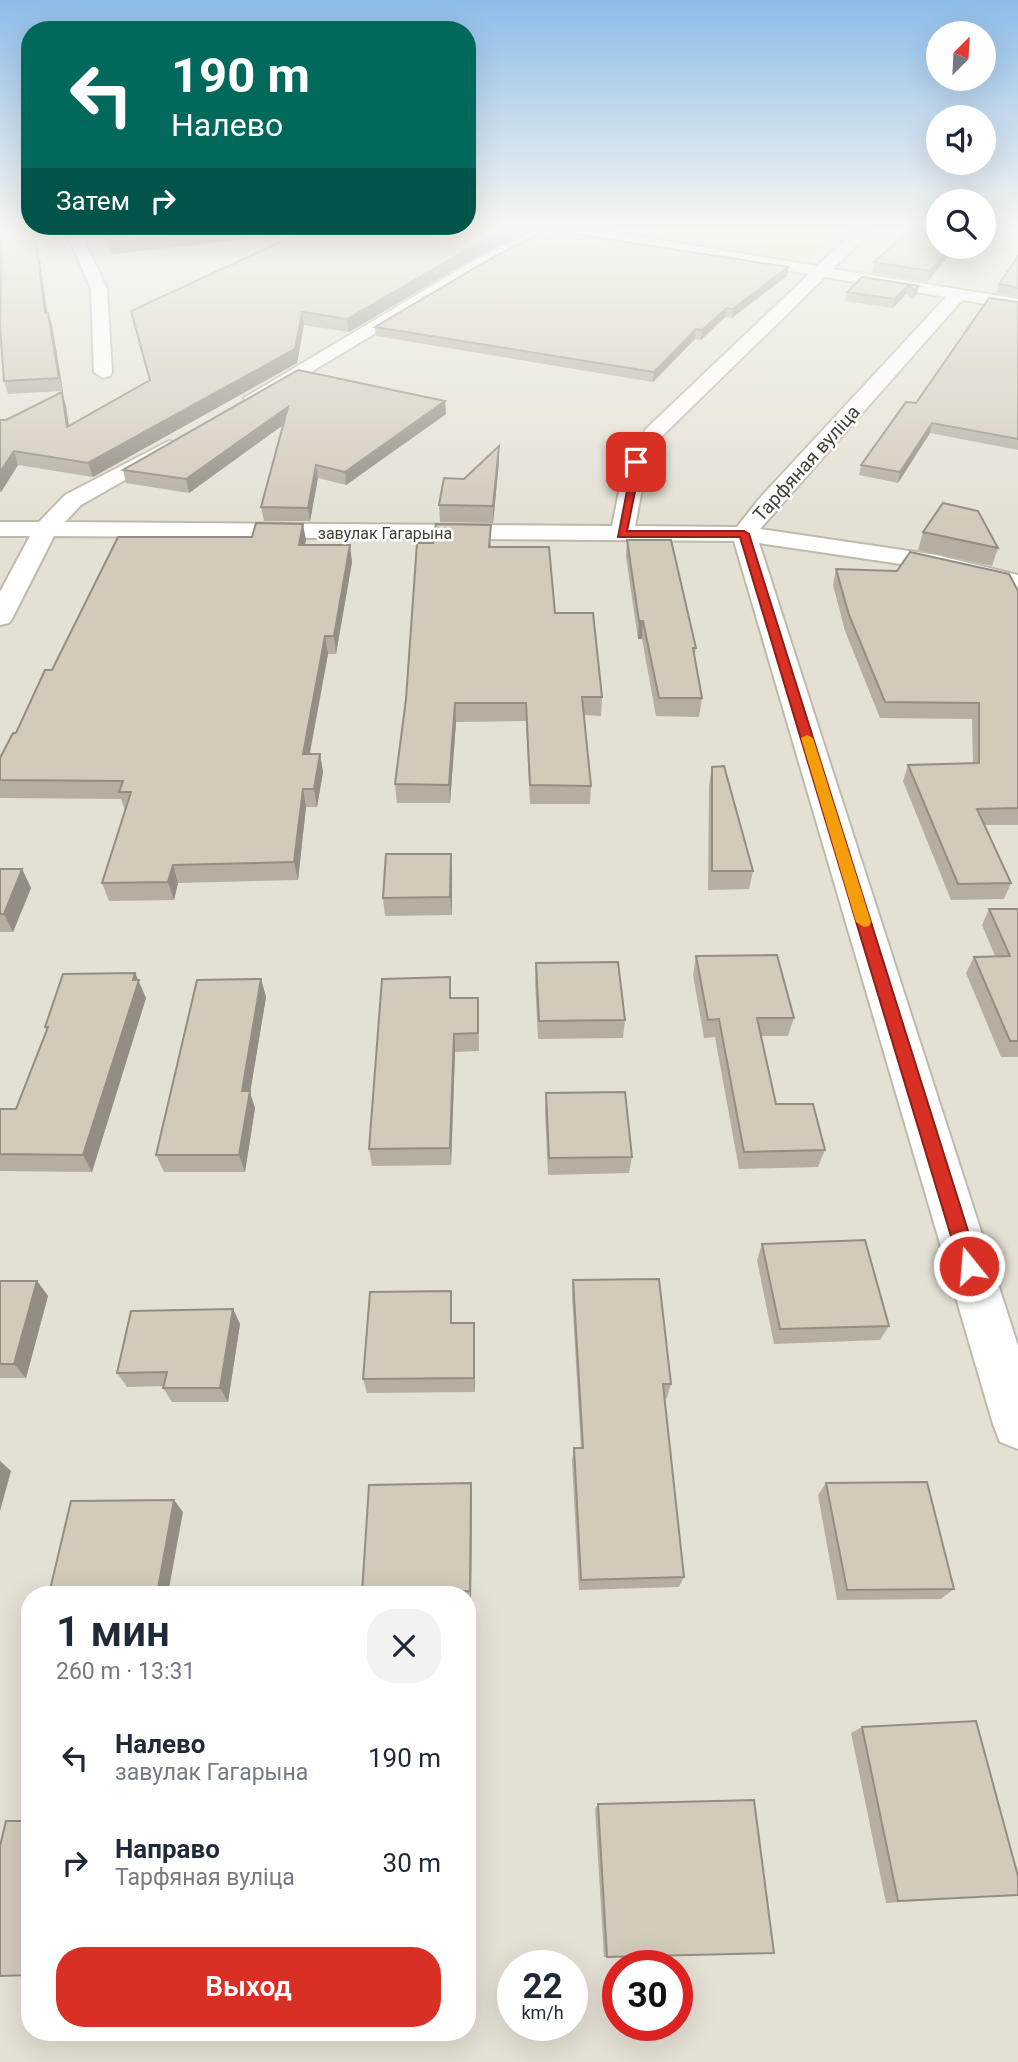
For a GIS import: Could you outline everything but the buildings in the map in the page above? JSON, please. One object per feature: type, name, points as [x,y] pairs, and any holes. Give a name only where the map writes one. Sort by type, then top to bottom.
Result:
[{"type":"street","points":[[101,327],[103,372]]},
{"type":"street","points":[[233,410],[373,327]]},
{"type":"street","points":[[622,534],[636,462],[653,433],[764,327]]},
{"type":"street","name":"Тарфяная вуліца","points":[[927,327],[766,504],[744,534],[1018,1424]]},
{"type":"street","points":[[0,617],[45,530],[73,500],[187,437]]},
{"type":"street","name":"завулак Гагарына","points":[[0,529],[744,534],[936,562],[1018,583]]},
{"type":"shaded area","points":[[0,327],[1018,327],[1018,2062],[0,2062]]},
{"type":"slow traffic","points":[[807,738],[864,922]]},
{"type":"route","points":[[636,462],[622,534],[744,534],[969,1266]]}]
